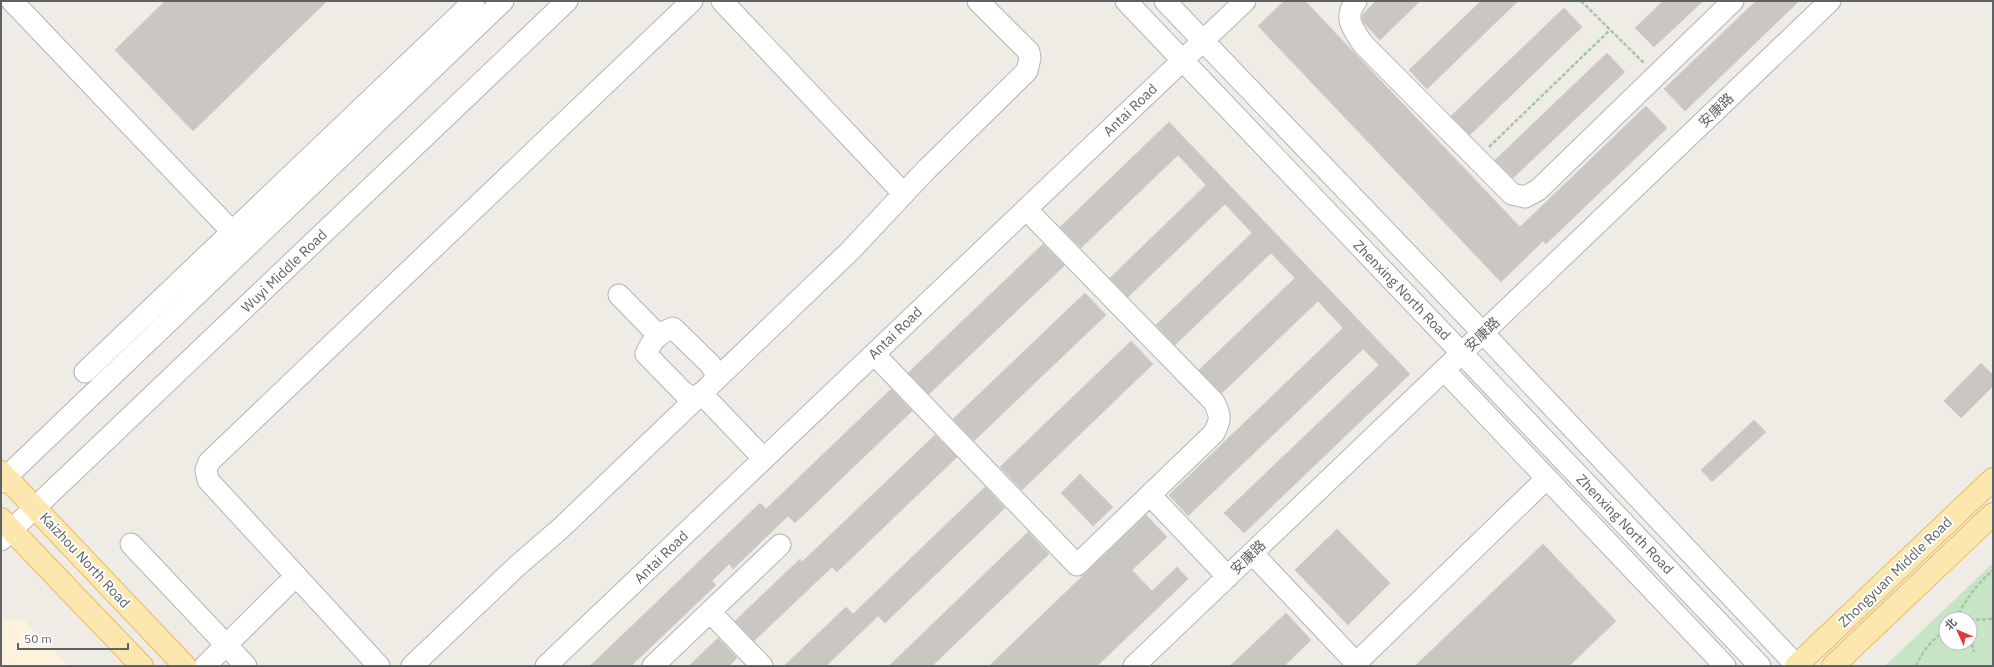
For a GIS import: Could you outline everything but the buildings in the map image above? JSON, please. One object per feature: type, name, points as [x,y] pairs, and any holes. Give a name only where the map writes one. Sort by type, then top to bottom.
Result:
[{"type":"main road","name":"Kaizhou North Road","points":[[3,477],[35,508],[185,666]]},
{"type":"main road","name":"Zhongyuan Middle Road","points":[[1797,666],[1993,479]]},
{"type":"main road","name":"Zhongyuan Middle Road","points":[[1833,666],[1993,514]]},
{"type":"main road","points":[[5,530],[142,666]]},
{"type":"street","points":[[12,1],[239,239]]},
{"type":"street","points":[[3,477],[474,1]]},
{"type":"street","points":[[85,372],[239,239],[503,1]]},
{"type":"street","name":"Wuyi Middle Road","points":[[5,530],[35,508],[567,1]]},
{"type":"street","points":[[379,666],[208,480],[206,470],[209,462],[692,1]]},
{"type":"street","points":[[722,1],[904,194]]},
{"type":"street","points":[[412,666],[517,566],[560,529],[850,251],[904,194],[1027,71],[1030,58],[1029,52],[978,1]]},
{"type":"street","name":"Zhenxing North Road","points":[[1126,1],[1760,666]]},
{"type":"street","name":"Zhenxing North Road","points":[[1165,1],[1483,333],[1797,666]]},
{"type":"street","name":"Antai Road","points":[[546,666],[1245,1]]},
{"type":"street","points":[[1356,1],[1350,9],[1350,19],[1363,44],[1512,194],[1525,197],[1538,190],[1733,1]]},
{"type":"street","name":"安康路","points":[[1134,666],[1830,1]]},
{"type":"street","points":[[874,354],[1077,565],[1214,433],[1220,421],[1220,414],[1214,402],[1026,209]]},
{"type":"street","points":[[619,295],[658,335]]},
{"type":"street","points":[[718,377],[710,364],[673,328],[658,335],[650,344],[646,354],[684,393],[698,396],[764,459]]},
{"type":"street","points":[[1444,370],[1725,666]]},
{"type":"street","points":[[1252,553],[1354,664],[1547,478]]},
{"type":"street","points":[[1150,495],[1228,577]]},
{"type":"street","points":[[131,544],[246,666]]},
{"type":"street","points":[[652,666],[780,545]]},
{"type":"street","points":[[205,666],[296,576]]},
{"type":"street","points":[[710,612],[762,666]]},
{"type":"path","points":[[1581,1],[1656,76]]},
{"type":"path","points":[[1477,159],[1610,30]]},
{"type":"path","points":[[1960,611],[1983,579],[1993,570]]},
{"type":"path","points":[[1978,620],[1993,619]]},
{"type":"path","points":[[1916,666],[1921,655],[1934,638],[1938,635]]},
{"type":"shaded area","points":[[23,619],[68,666],[1,666],[1,621]]},
{"type":"green space","points":[[1993,563],[1993,666],[1885,666],[1938,615],[1938,651],[1978,651],[1978,611],[1943,611]]}]
